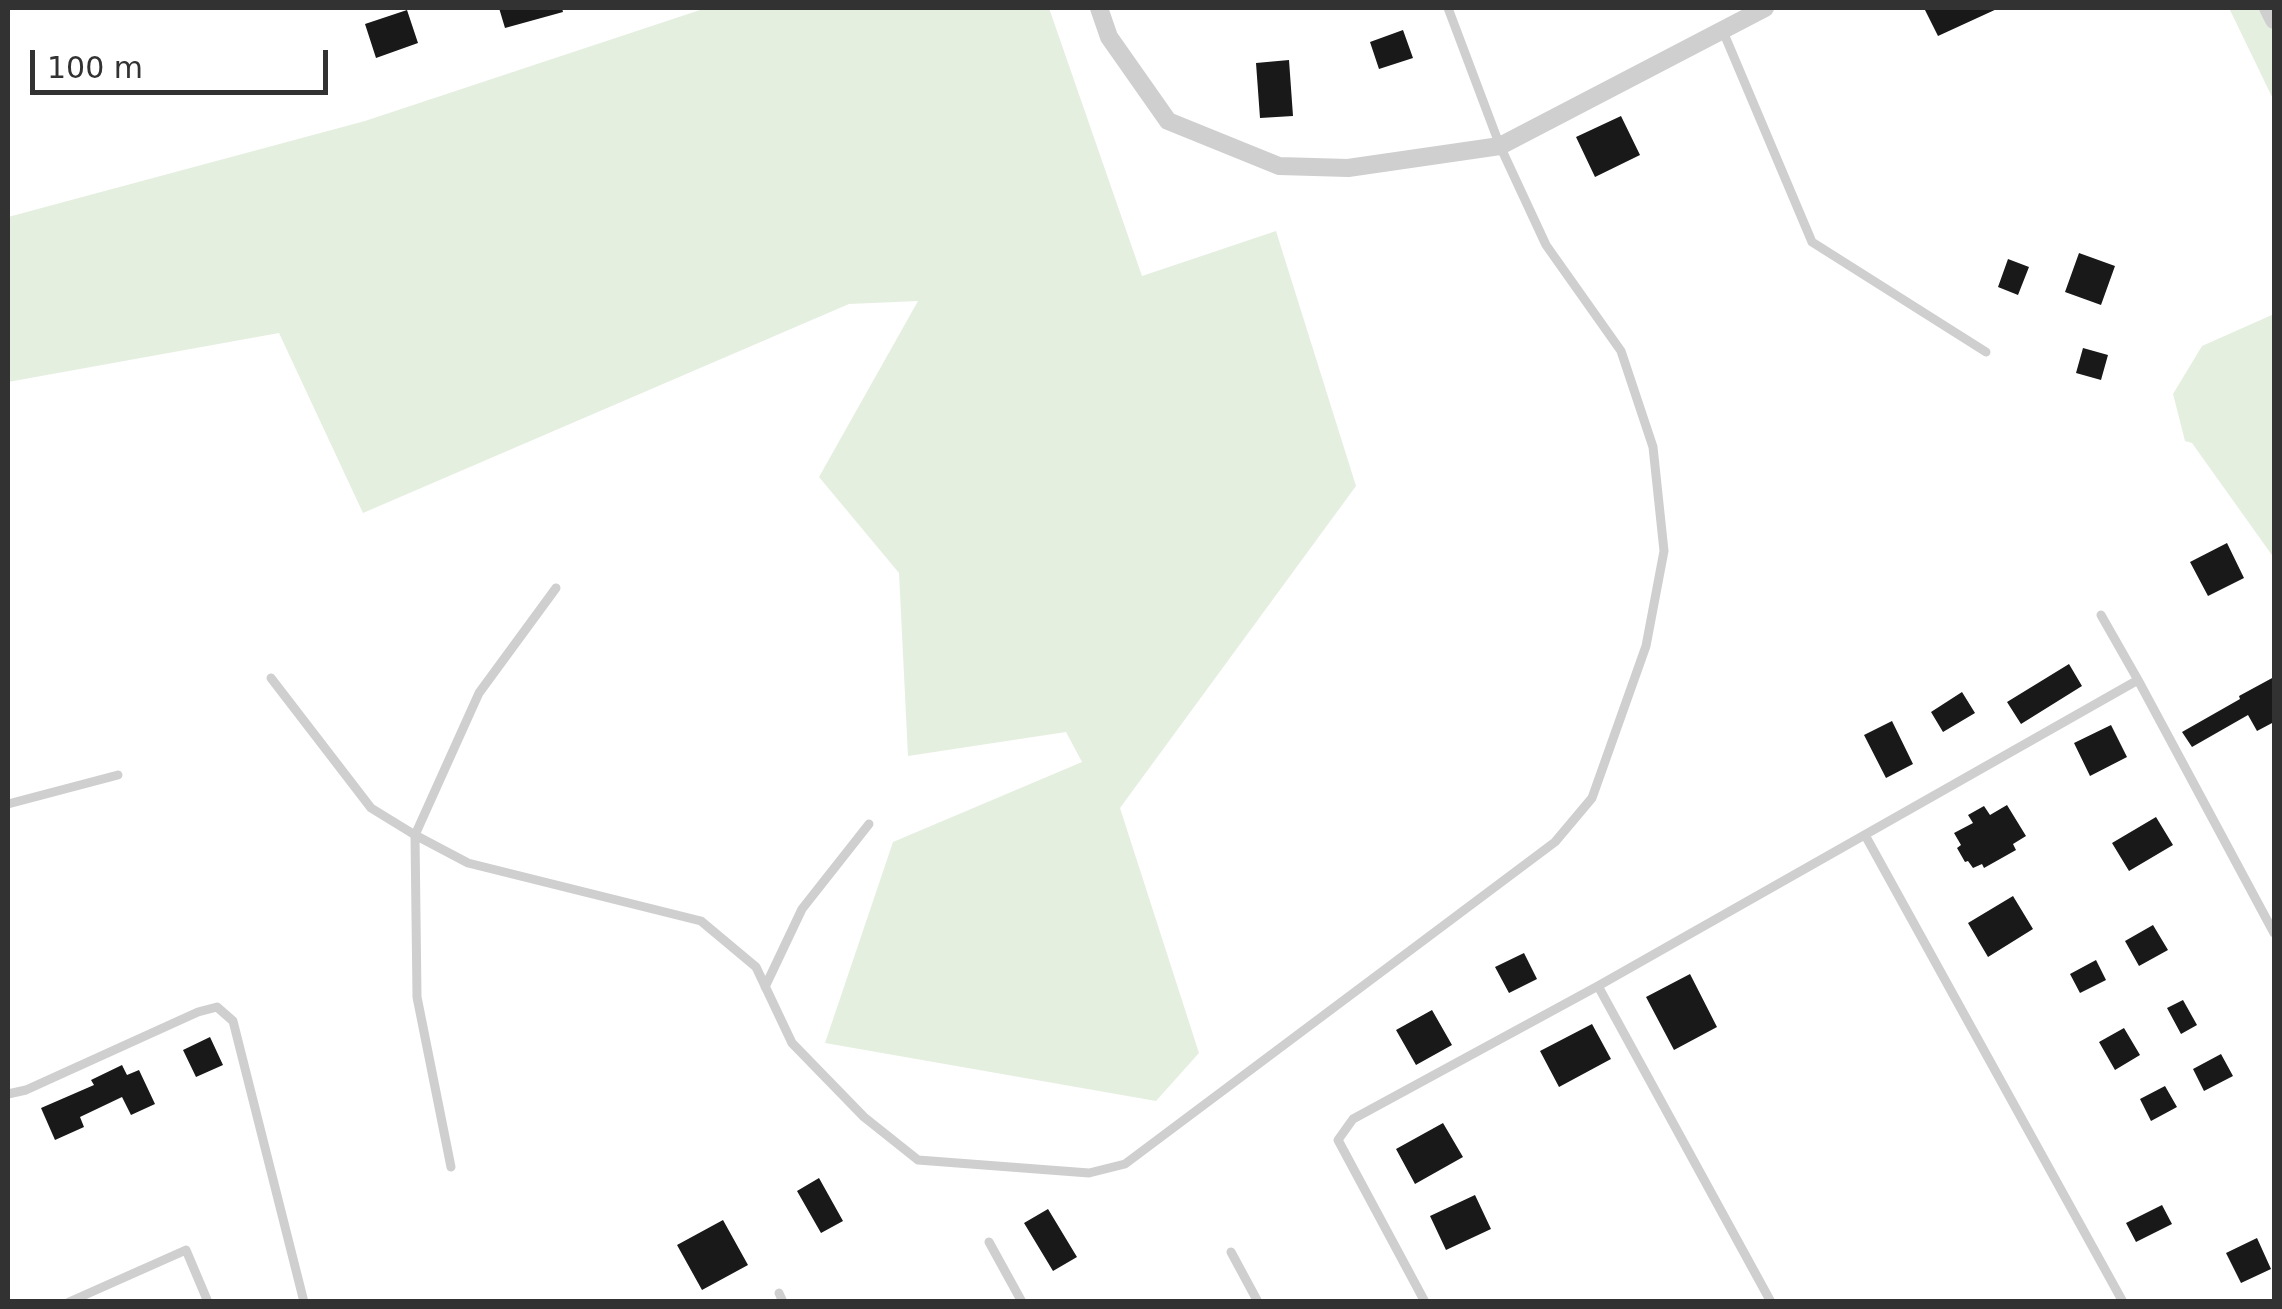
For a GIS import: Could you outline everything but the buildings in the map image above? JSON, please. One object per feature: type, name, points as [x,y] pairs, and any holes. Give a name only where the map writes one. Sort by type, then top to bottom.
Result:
[{"type":"street","points":[[1098,8],[1109,37],[1168,121],[1279,166],[1348,168],[1500,146],[1754,10]]},
{"type":"street","points":[[2268,8],[2274,20]]},
{"type":"lane","points":[[271,678],[371,808],[415,835],[468,862],[701,921],[756,967],[792,1043],[864,1117],[918,1160],[1089,1172],[1124,1164],[1555,842],[1592,798],[1646,646],[1664,551],[1653,448],[1621,351],[1546,246],[1500,146],[1448,8]]},
{"type":"lane","points":[[1722,29],[1812,242],[1986,352]]},
{"type":"lane","points":[[451,1167],[417,997],[415,835],[479,694],[556,588]]},
{"type":"lane","points":[[2100,615],[2274,934]]},
{"type":"lane","points":[[1425,1302],[1338,1140],[1353,1119],[1598,986],[2138,680]]},
{"type":"lane","points":[[8,804],[118,774]]},
{"type":"lane","points":[[765,987],[802,910],[869,824]]},
{"type":"lane","points":[[1865,835],[2123,1302]]},
{"type":"lane","points":[[1598,986],[1772,1302]]},
{"type":"lane","points":[[8,1094],[26,1090],[217,1007],[232,1021],[304,1302]]},
{"type":"lane","points":[[990,1242],[1022,1302]]},
{"type":"lane","points":[[68,1302],[186,1250],[208,1302]]},
{"type":"lane","points":[[1231,1252],[1258,1302]]},
{"type":"green space","points":[[706,8],[1049,8],[1142,276],[1276,231],[1356,486],[1120,808],[1199,1053],[1156,1101],[825,1043],[893,842],[1082,762],[1066,732],[908,756],[899,573],[819,477],[918,301],[849,304],[363,513],[279,333],[8,382],[8,217],[365,121]]},
{"type":"green space","points":[[2229,8],[2274,8],[2274,101]]},
{"type":"green space","points":[[2274,314],[2274,558],[2192,443],[2185,441],[2173,394],[2202,346]]}]
